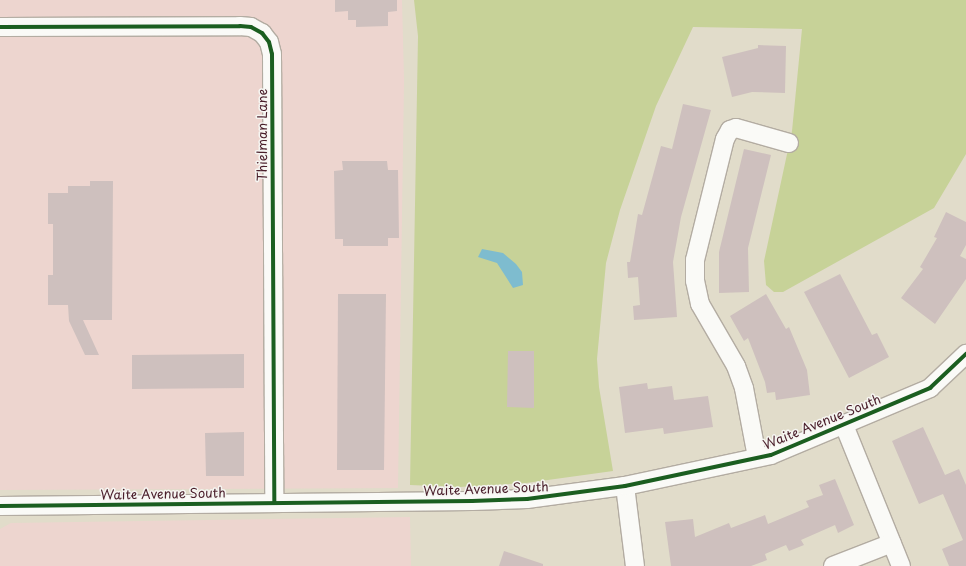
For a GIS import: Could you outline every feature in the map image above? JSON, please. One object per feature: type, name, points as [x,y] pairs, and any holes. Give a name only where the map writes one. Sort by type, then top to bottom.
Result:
[{"type":"street","name":"Thielman Lane","points":[[0,27],[240,26],[251,27],[262,33],[269,42],[272,54],[274,503]]},
{"type":"street","points":[[757,457],[744,388],[736,366],[700,304],[695,281],[695,260],[725,139],[730,130],[736,128],[788,143]]},
{"type":"street","name":"Waite Avenue South","points":[[0,506],[527,499],[625,486],[771,455],[930,388],[966,354]]},
{"type":"street","points":[[844,425],[902,566]]},
{"type":"street","points":[[625,486],[635,566]]},
{"type":"street","points":[[833,566],[892,543]]},
{"type":"shaded area","points":[[0,0],[402,0],[404,80],[398,488],[0,490]]},
{"type":"shaded area","points":[[410,517],[411,566],[0,566],[0,529],[11,523]]},
{"type":"green space","points":[[414,0],[966,0],[966,154],[934,208],[783,292],[774,292],[766,285],[764,261],[792,131],[802,29],[693,27],[656,106],[620,210],[606,263],[597,359],[599,387],[613,471],[526,483],[459,487],[410,485],[418,36]]},
{"type":"water","points":[[482,249],[503,253],[516,264],[522,272],[523,285],[513,288],[497,263],[478,257]]},
{"type":"building","points":[[335,0],[397,0],[397,11],[388,12],[388,26],[356,27],[356,20],[348,20],[348,11],[335,12]]},
{"type":"building","points":[[758,45],[786,46],[785,93],[752,92],[732,97],[722,57],[758,48]]},
{"type":"building","points":[[683,104],[711,110],[681,217],[673,262],[677,317],[634,320],[633,306],[640,305],[638,277],[628,278],[627,262],[630,262],[638,214],[642,215],[661,146],[672,149]]},
{"type":"building","points":[[744,149],[771,155],[748,248],[749,292],[719,293],[719,252]]},
{"type":"building","points":[[342,161],[387,161],[388,170],[398,170],[399,238],[388,238],[388,246],[343,246],[343,239],[335,239],[334,171],[343,170]]},
{"type":"building","points":[[90,181],[113,181],[112,320],[83,320],[99,355],[85,355],[69,321],[68,305],[48,305],[48,275],[53,275],[53,224],[48,224],[48,193],[68,193],[68,186],[90,186]]},
{"type":"building","points":[[946,212],[966,222],[966,245],[960,256],[966,259],[966,279],[935,324],[901,298],[923,269],[920,267],[937,238],[934,237]]},
{"type":"building","points":[[840,274],[872,335],[877,333],[889,357],[849,378],[804,292]]},
{"type":"building","points":[[338,294],[386,294],[384,470],[337,470]]},
{"type":"building","points":[[766,294],[786,329],[789,327],[807,370],[810,395],[776,400],[775,392],[767,393],[765,382],[748,338],[744,341],[730,316]]},
{"type":"building","points":[[508,351],[534,351],[534,408],[507,407]]},
{"type":"building","points":[[244,354],[244,388],[132,389],[132,355]]},
{"type":"building","points":[[647,383],[648,389],[672,386],[674,400],[708,396],[713,427],[664,434],[663,428],[625,433],[619,387]]},
{"type":"building","points":[[923,427],[945,475],[959,469],[966,485],[966,566],[949,566],[942,549],[963,540],[943,494],[919,504],[892,441]]},
{"type":"building","points":[[244,432],[244,476],[206,476],[205,433]]},
{"type":"building","points":[[835,479],[854,525],[838,533],[835,525],[801,540],[804,545],[789,551],[786,545],[765,554],[767,560],[751,566],[671,566],[665,522],[693,519],[695,537],[729,523],[731,528],[765,515],[768,524],[809,507],[806,501],[823,495],[819,485]]},
{"type":"building","points":[[504,551],[543,564],[543,566],[499,566]]},
{"type":"cycle path","points":[[0,27],[240,26],[251,27],[262,33],[269,42],[272,54],[274,503]]},
{"type":"cycle path","points":[[0,506],[472,501],[527,499],[625,486],[771,455],[930,388],[966,354]]}]
